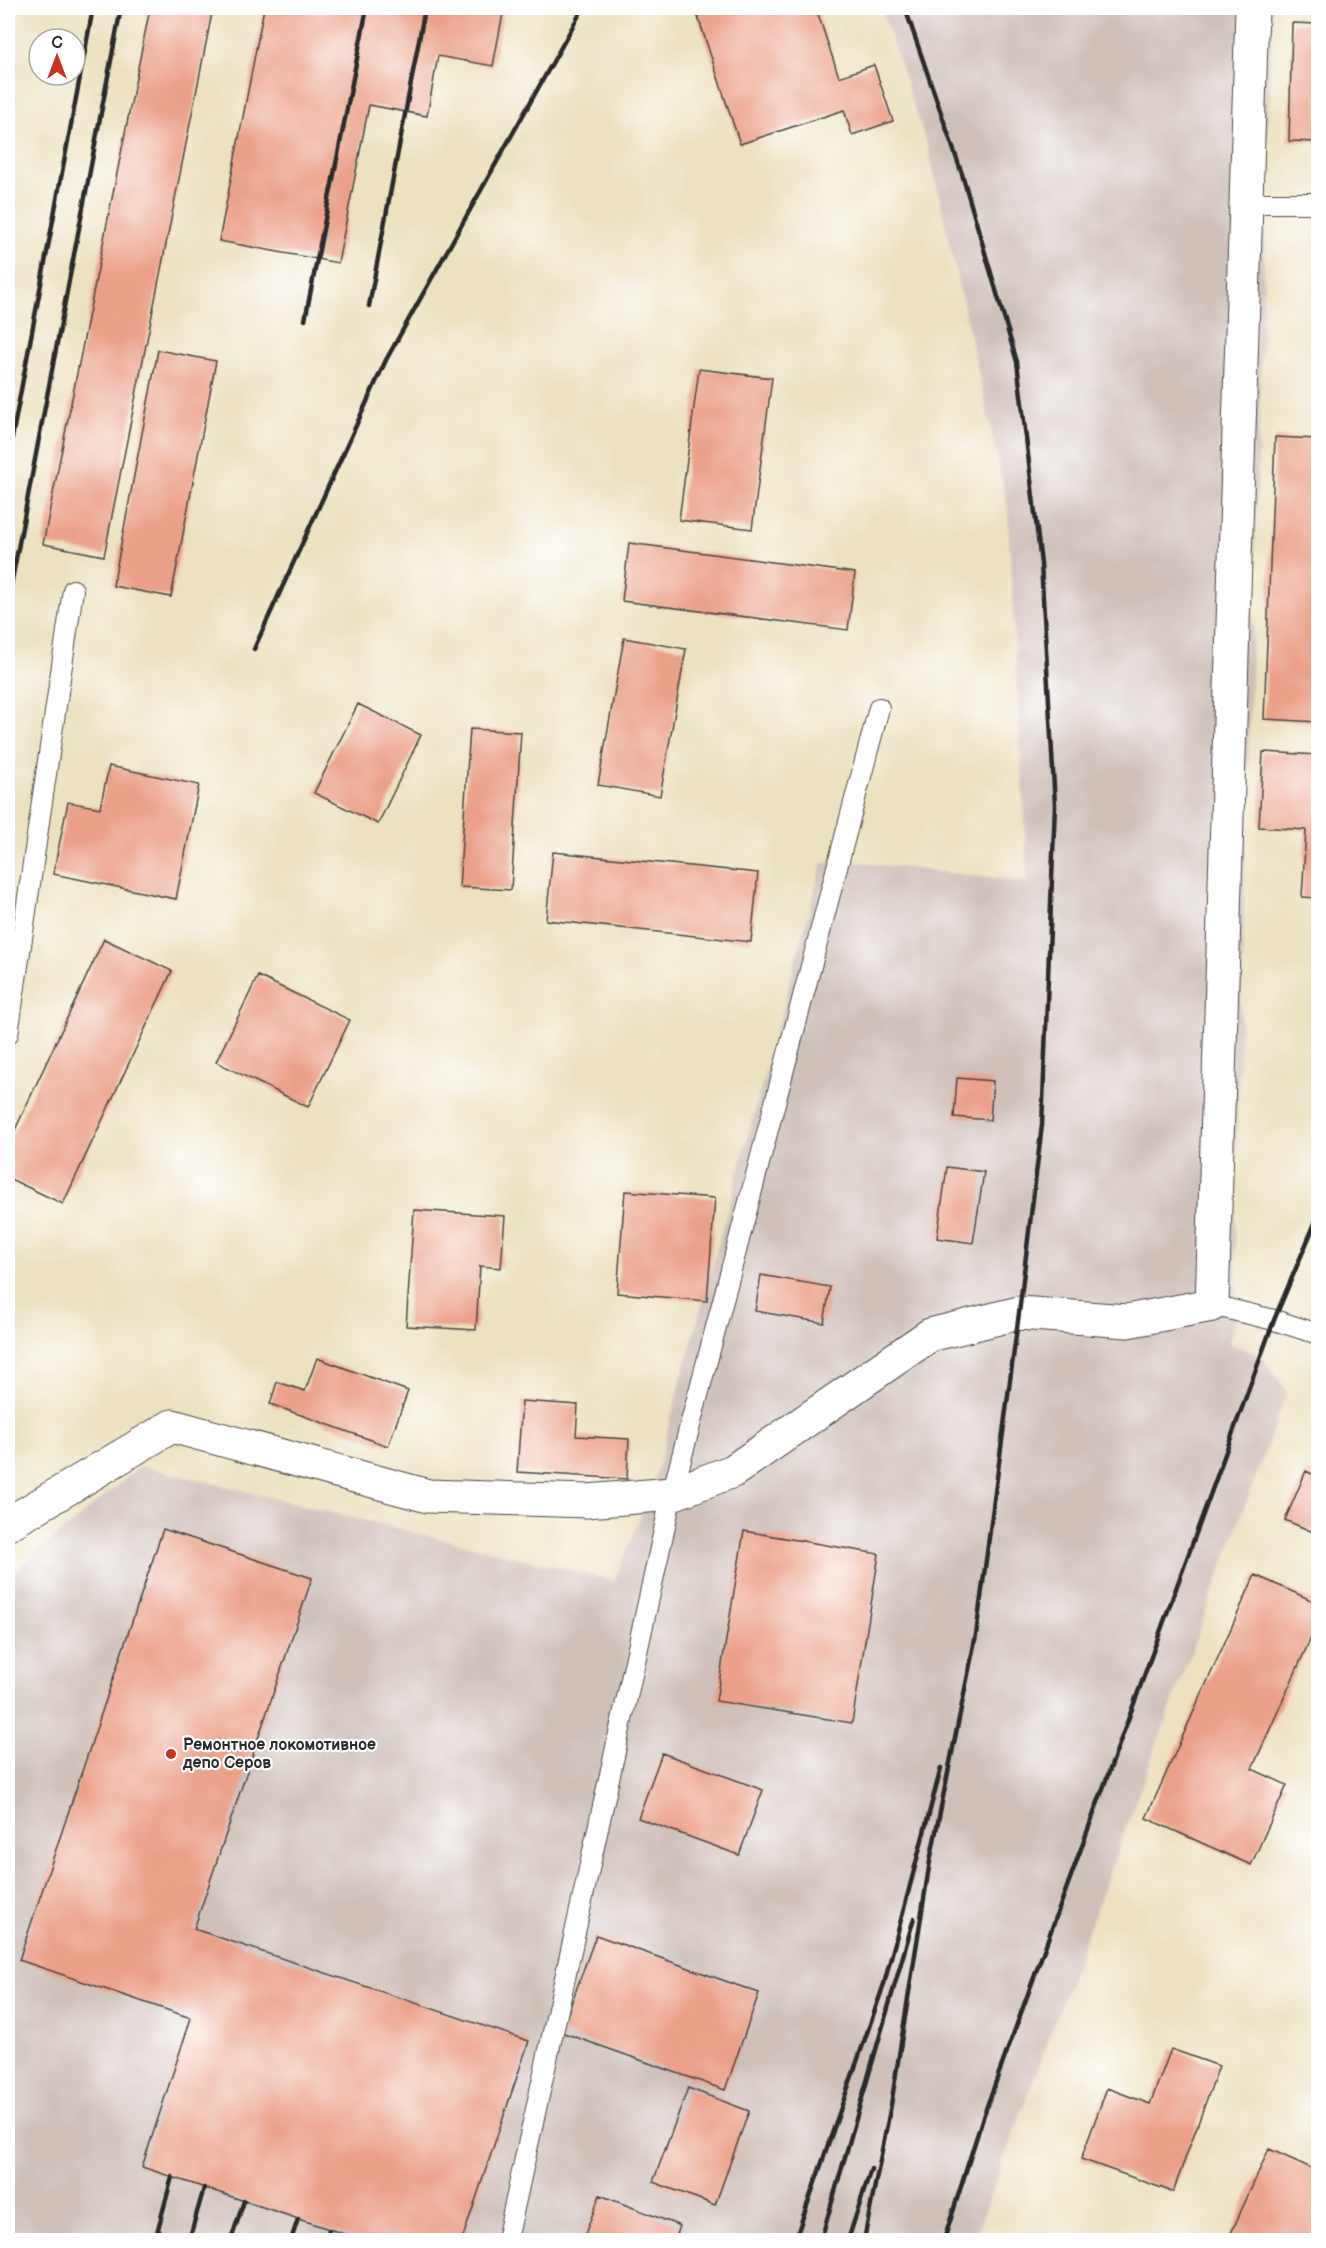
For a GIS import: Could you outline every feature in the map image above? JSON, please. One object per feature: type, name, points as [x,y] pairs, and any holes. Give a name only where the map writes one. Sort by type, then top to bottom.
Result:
[{"type":"street","points":[[8,1524],[172,1426],[428,1496],[587,1501],[672,1494],[733,1470],[930,1335],[1019,1313],[1127,1321],[1212,1305],[1252,8]]},
{"type":"lane","points":[[1246,204],[1318,204]]},
{"type":"lane","points":[[8,1034],[72,590]]},
{"type":"lane","points":[[507,2241],[672,1494],[879,708]]},
{"type":"lane","points":[[1212,1305],[1274,1320],[1318,1334]]},
{"type":"shaded area","points":[[881,8],[1272,8],[1235,1198],[1237,1312],[1229,1343],[1261,1356],[1287,1392],[974,2240],[8,2240],[8,1577],[141,1466],[614,1581],[650,1495],[822,864],[839,860],[1028,882],[1007,500],[928,148]]},
{"type":"building","points":[[150,8],[213,8],[104,556],[43,544]]},
{"type":"building","points":[[264,8],[504,8],[493,66],[438,56],[427,116],[369,105],[338,263],[219,241]]},
{"type":"building","points":[[695,8],[816,8],[839,77],[874,65],[893,121],[852,135],[844,110],[740,144]]},
{"type":"building","points":[[1292,23],[1318,24],[1318,142],[1289,141]]},
{"type":"building","points":[[158,350],[216,361],[171,597],[113,586]]},
{"type":"building","points":[[699,369],[772,378],[752,529],[679,520]]},
{"type":"building","points":[[1275,437],[1318,439],[1318,722],[1264,719]]},
{"type":"building","points":[[629,543],[855,573],[848,630],[622,601]]},
{"type":"building","points":[[624,638],[686,649],[660,796],[598,785]]},
{"type":"building","points":[[358,704],[421,735],[378,824],[314,793]]},
{"type":"building","points":[[470,729],[521,732],[511,890],[459,887]]},
{"type":"building","points":[[1263,752],[1318,755],[1318,898],[1302,897],[1306,830],[1259,827]]},
{"type":"building","points":[[109,766],[199,785],[176,899],[53,874],[68,802],[100,808]]},
{"type":"building","points":[[553,852],[758,873],[751,942],[546,920]]},
{"type":"building","points":[[104,939],[172,971],[63,1204],[8,1178],[8,1145]]},
{"type":"building","points":[[258,976],[350,1020],[308,1107],[216,1062]]},
{"type":"building","points":[[957,1078],[993,1081],[990,1120],[954,1117]]},
{"type":"building","points":[[947,1167],[984,1172],[973,1243],[937,1238]]},
{"type":"building","points":[[625,1191],[715,1198],[707,1301],[617,1293]]},
{"type":"building","points":[[414,1210],[505,1216],[501,1268],[480,1266],[476,1330],[406,1326]]},
{"type":"building","points":[[761,1275],[830,1287],[824,1323],[755,1311]]},
{"type":"building","points":[[317,1358],[408,1391],[388,1446],[270,1404],[277,1382],[305,1391]]},
{"type":"building","points":[[522,1401],[578,1405],[576,1436],[629,1439],[627,1479],[517,1472]]},
{"type":"building","points":[[1306,1471],[1318,1477],[1318,1534],[1285,1520]]},
{"type":"building","name":"Ремонтное локомотивное депо Серов","points":[[163,1529],[312,1578],[194,1929],[529,2041],[462,2240],[362,2240],[142,2167],[191,2018],[19,1960]]},
{"type":"building","points":[[744,1531],[879,1554],[852,1723],[716,1701]]},
{"type":"building","points":[[1255,1575],[1318,1603],[1318,1622],[1252,1769],[1287,1785],[1251,1865],[1146,1818]]},
{"type":"building","points":[[662,1753],[763,1790],[739,1855],[638,1818]]},
{"type":"building","points":[[596,1935],[759,1993],[725,2090],[561,2032]]},
{"type":"building","points":[[1171,2049],[1219,2066],[1173,2192],[1081,2159],[1107,2088],[1150,2104]]},
{"type":"building","points":[[688,2088],[749,2111],[715,2205],[653,2182]]},
{"type":"building","points":[[1269,2149],[1318,2171],[1318,2240],[1228,2240]]},
{"type":"building","points":[[600,2195],[680,2226],[675,2240],[600,2240],[585,2234]]},
{"type":"railway","points":[[8,459],[93,8]]},
{"type":"railway","points":[[8,601],[121,8]]},
{"type":"railway","points":[[305,320],[367,8]]},
{"type":"railway","points":[[369,306],[425,8]]},
{"type":"railway","points":[[254,649],[386,360],[583,8]]},
{"type":"railway","points":[[864,2240],[891,2105],[930,1861],[976,1635],[1019,1313],[1042,1125],[1055,805],[1041,564],[1017,362],[962,174],[905,8]]},
{"type":"railway","points":[[944,2240],[983,2117],[1274,1320],[1318,1216]]},
{"type":"railway","points":[[795,2240],[884,1984],[941,1768]]},
{"type":"railway","points":[[821,2240],[914,1918]]},
{"type":"railway","points":[[848,2240],[871,2169]]},
{"type":"railway","points":[[155,2240],[172,2177]]},
{"type":"railway","points":[[189,2240],[204,2188]]},
{"type":"railway","points":[[231,2240],[244,2201]]},
{"type":"railway","points":[[291,2240],[298,2219]]},
{"type":"railway","points":[[325,2240],[329,2230]]},
{"type":"place","name":"Ремонтное локомотивное депо Серов","points":[[171,1754]]}]
